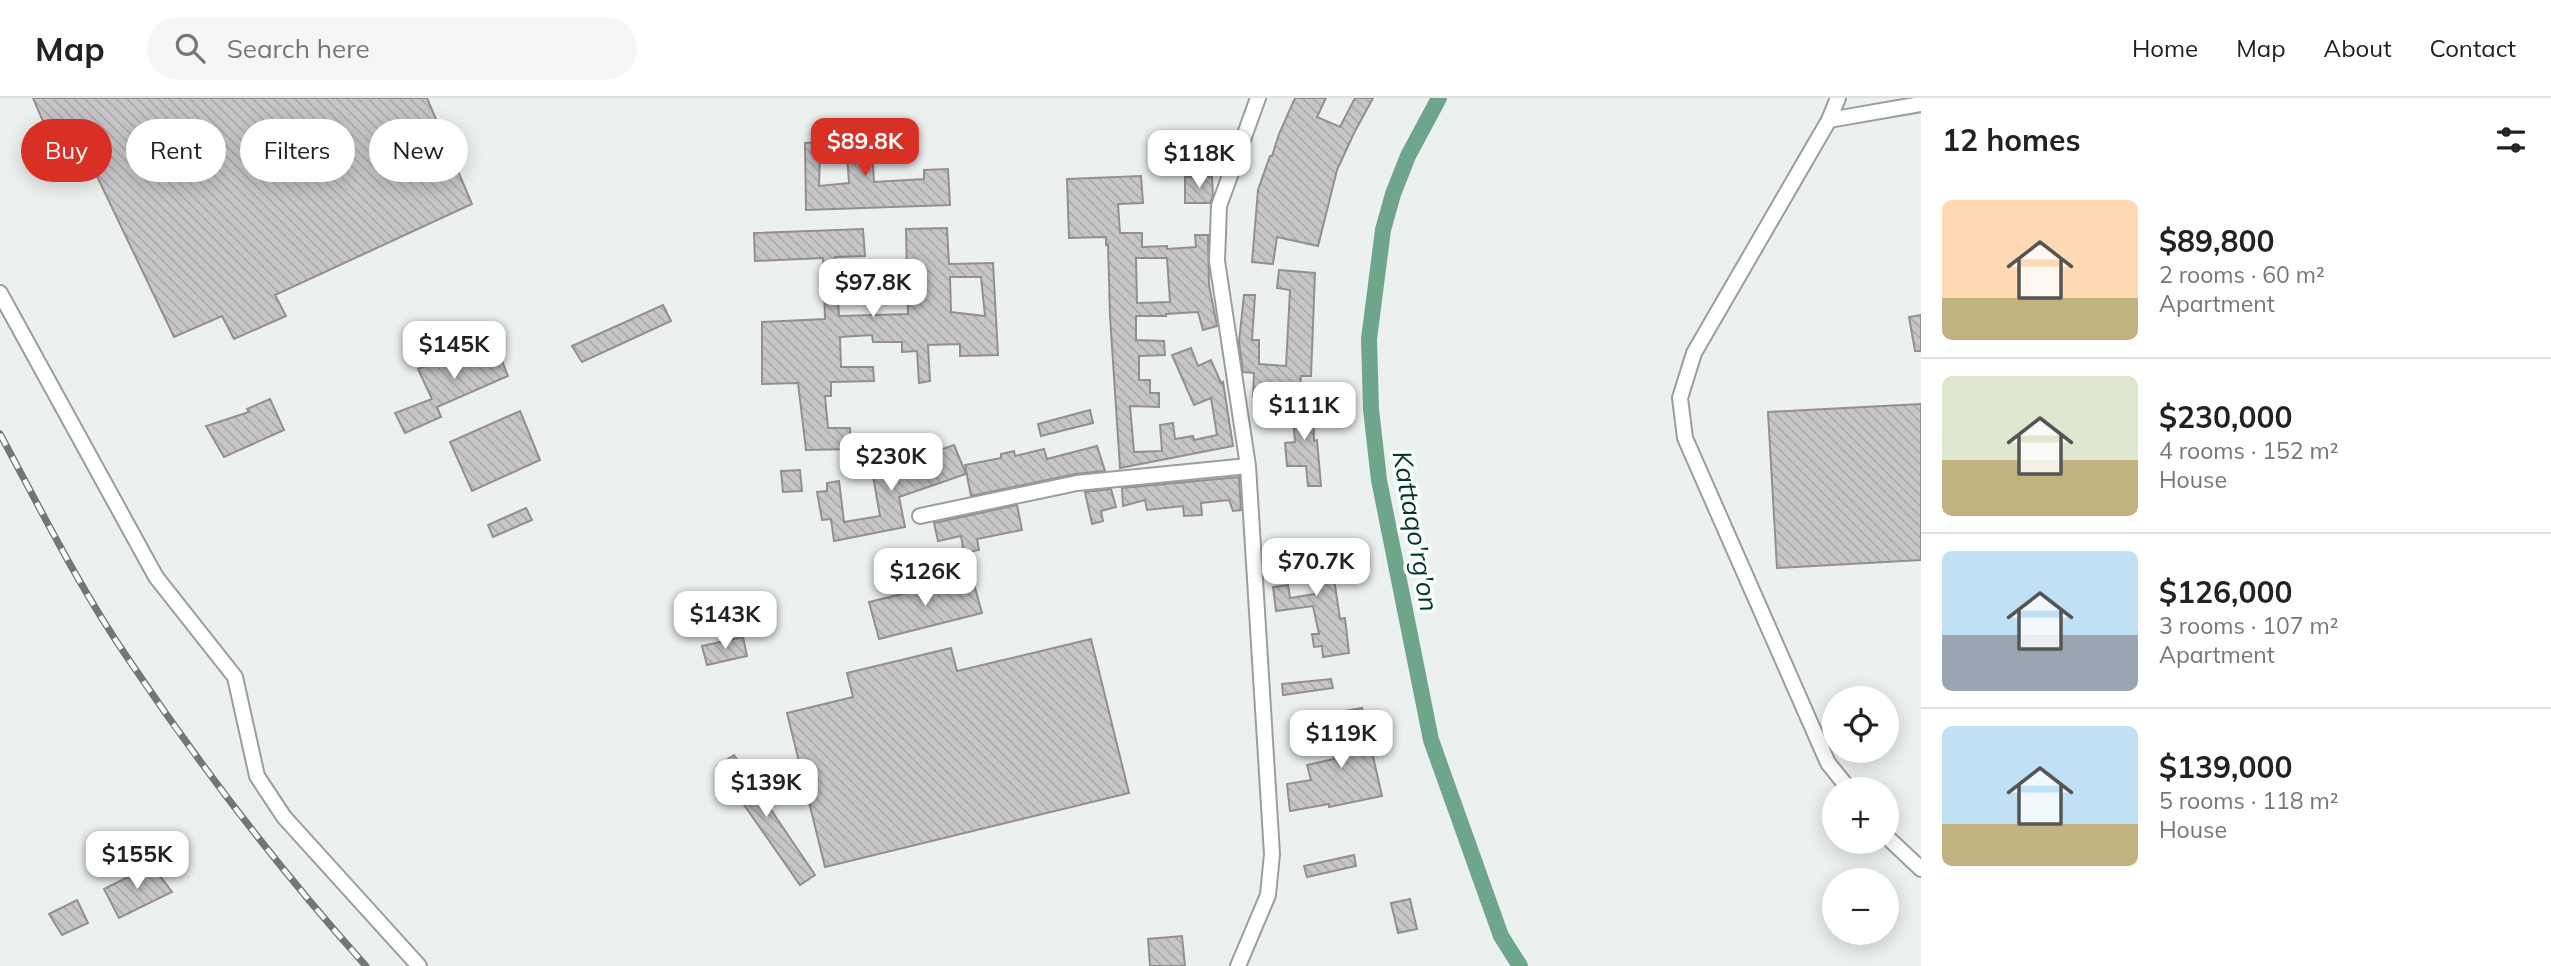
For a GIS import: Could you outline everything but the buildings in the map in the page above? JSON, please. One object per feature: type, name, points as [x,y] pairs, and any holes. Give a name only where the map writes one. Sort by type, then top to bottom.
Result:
[{"type":"street","points":[[1238,966],[1268,895],[1272,854],[1248,466],[1217,261],[1219,206],[1258,98]]},
{"type":"street","points":[[1838,98],[1829,120],[1694,353],[1680,398],[1685,438],[1828,763],[1839,777]]},
{"type":"street","points":[[1829,120],[1921,104]]},
{"type":"street","points":[[0,293],[156,577],[235,677],[257,776],[285,817],[419,966]]},
{"type":"street","points":[[920,516],[1077,484],[1248,466]]},
{"type":"street","points":[[1899,848],[1921,869]]},
{"type":"waterway","name":"Kattaqo'rg'on","points":[[1439,98],[1408,156],[1383,230],[1369,339],[1371,409],[1379,480],[1431,740],[1501,936],[1520,966]]},
{"type":"railway","points":[[0,434],[61,549],[111,633],[156,700],[272,855],[366,966]]}]
